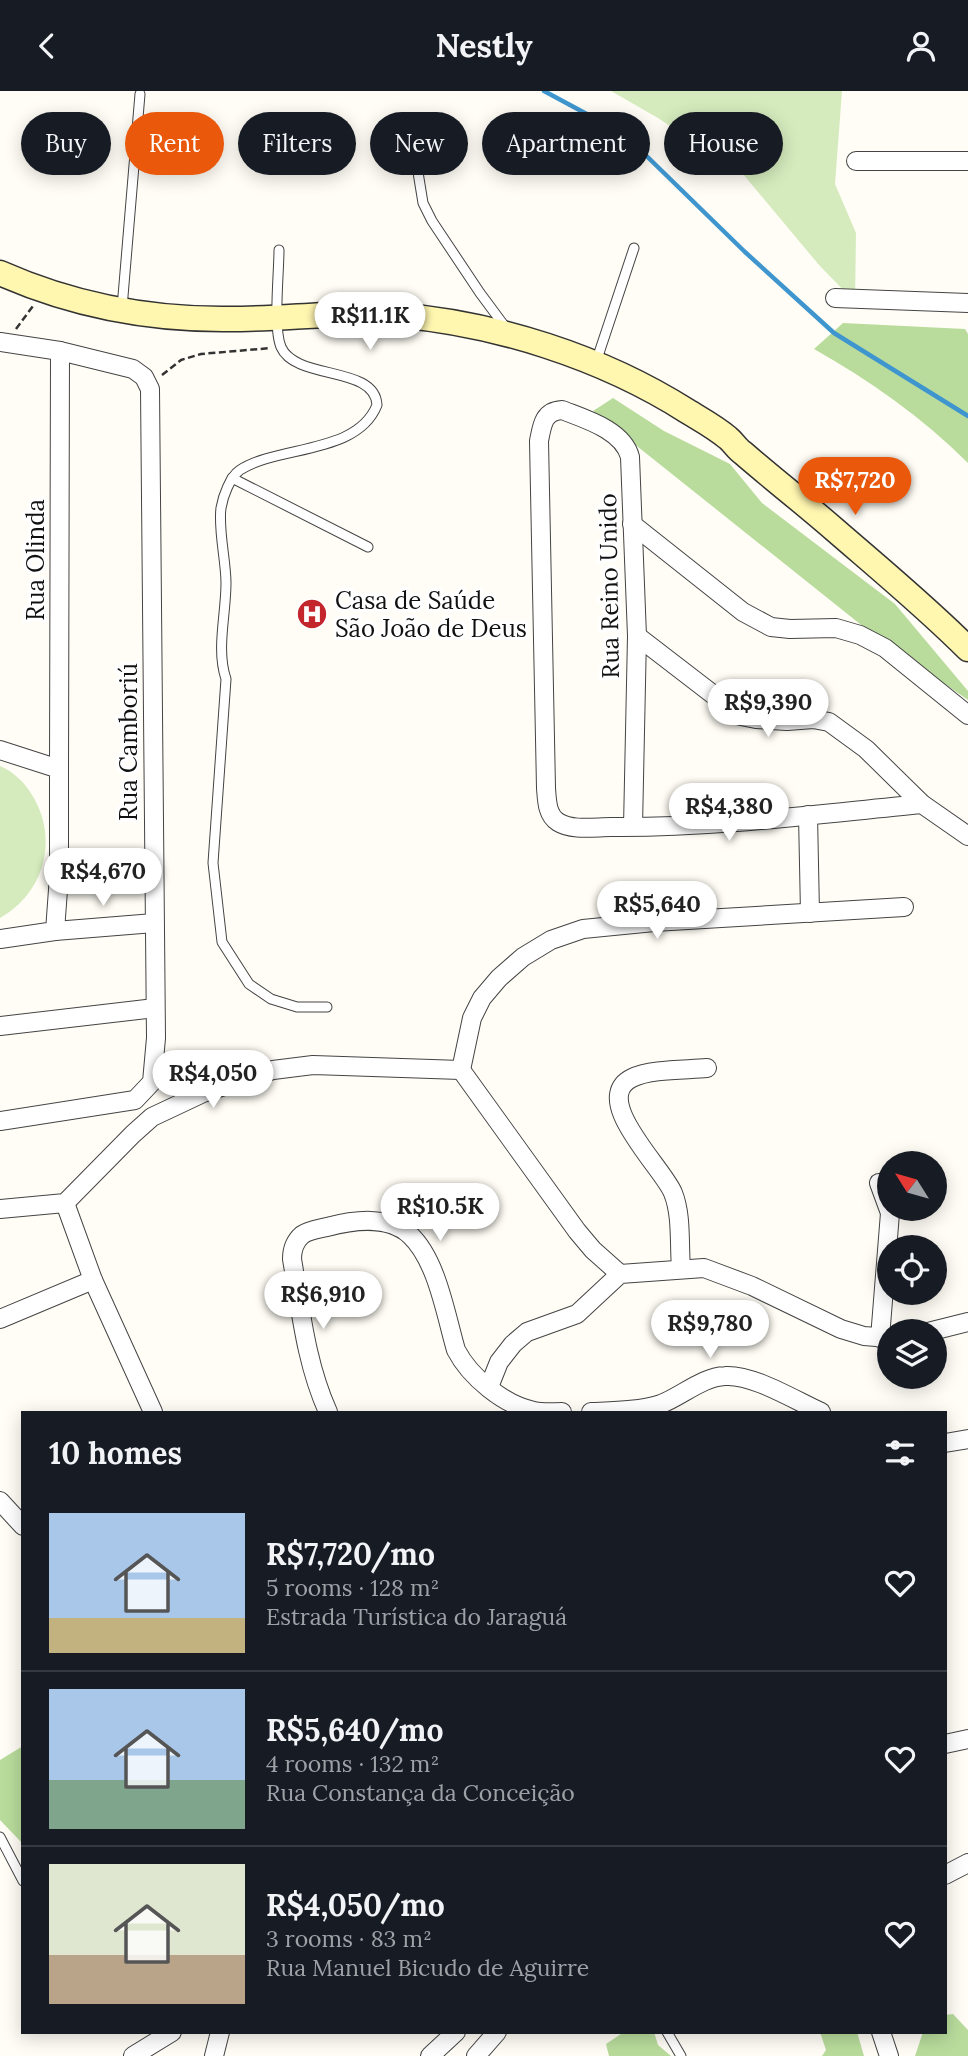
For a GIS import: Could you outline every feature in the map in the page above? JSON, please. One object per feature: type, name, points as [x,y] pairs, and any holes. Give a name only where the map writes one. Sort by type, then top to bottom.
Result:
[{"type":"main road","points":[[0,273],[81,303],[121,310],[222,319],[279,332],[397,315],[512,335],[558,349],[641,384],[728,438],[740,451],[968,642]]},
{"type":"main road","points":[[0,289],[35,303],[100,320],[169,331],[221,334],[378,329],[417,331],[487,342],[572,368],[640,398],[740,451]]},
{"type":"main road","points":[[939,620],[968,649]]},
{"type":"street","points":[[856,161],[968,161]]},
{"type":"street","points":[[835,297],[968,303]]},
{"type":"street","points":[[3,342],[60,351],[133,369],[147,381]]},
{"type":"street","name":"Rua Olinda","points":[[55,932],[59,876],[60,351]]},
{"type":"street","name":"Rua Camboriú","points":[[0,1121],[135,1100],[152,1082],[156,1038],[147,381]]},
{"type":"street","name":"Rua Reino Unido","points":[[562,410],[609,431],[628,448],[632,524],[636,636],[633,827],[570,827],[559,823],[552,816],[548,807],[545,775],[540,442],[542,424],[547,414],[562,410]]},
{"type":"street","points":[[632,524],[743,612],[771,627],[836,628],[860,635],[885,648],[968,715]]},
{"type":"street","points":[[636,636],[741,716],[828,722],[866,749],[922,804],[954,829],[968,836]]},
{"type":"street","points":[[0,750],[59,769]]},
{"type":"street","points":[[633,827],[717,825],[922,804]]},
{"type":"street","points":[[808,815],[810,913]]},
{"type":"street","points":[[620,1274],[593,1250],[577,1231],[461,1070],[472,1018],[482,997],[523,957],[551,940],[583,929],[654,922],[904,907]]},
{"type":"street","points":[[0,939],[154,923]]},
{"type":"street","points":[[0,1026],[155,1008]]},
{"type":"street","points":[[0,1209],[65,1203],[152,1117],[203,1093],[273,1070],[313,1065],[461,1070]]},
{"type":"street","points":[[681,1268],[673,1193],[629,1130],[618,1102],[619,1093],[630,1079],[644,1075],[707,1068]]},
{"type":"street","points":[[65,1203],[93,1280],[153,1411]]},
{"type":"street","points":[[328,1411],[307,1356],[292,1249],[296,1241],[310,1231],[353,1221],[382,1222],[399,1227],[416,1243],[432,1268],[461,1361],[489,1387],[520,1407],[536,1411]]},
{"type":"street","points":[[885,1319],[890,1221]]},
{"type":"street","points":[[489,1387],[499,1362],[513,1344],[527,1332],[577,1314],[620,1274],[704,1268],[724,1274],[841,1329],[877,1337]]},
{"type":"street","points":[[0,1319],[93,1280]]},
{"type":"street","points":[[947,1327],[968,1322]]},
{"type":"street","points":[[607,1411],[640,1409],[662,1403],[724,1375],[761,1384],[819,1411]]},
{"type":"street","points":[[947,1443],[968,1439]]},
{"type":"street","points":[[0,1501],[21,1524]]},
{"type":"street","points":[[947,1744],[968,1739]]},
{"type":"street","points":[[947,1874],[968,1863]]},
{"type":"street","points":[[133,2056],[169,2034]]},
{"type":"street","points":[[214,2056],[220,2034]]},
{"type":"street","points":[[430,2056],[455,2034]]},
{"type":"street","points":[[476,2056],[495,2034]]},
{"type":"street","points":[[882,2034],[889,2056]]},
{"type":"lane","points":[[121,310],[140,94]]},
{"type":"lane","points":[[418,175],[423,203],[432,221],[512,335]]},
{"type":"lane","points":[[596,364],[634,248]]},
{"type":"lane","points":[[279,250],[279,332],[288,357],[353,379],[374,393],[377,405],[367,422],[352,433],[240,470],[232,478],[221,508],[226,582],[220,662],[226,679],[213,863],[222,942],[249,984],[271,999],[297,1007],[327,1007]]},
{"type":"lane","points":[[232,478],[368,547]]},
{"type":"lane","points":[[0,1836],[21,1877]]},
{"type":"lane","points":[[668,2034],[681,2056]]},
{"type":"path","points":[[3,342],[35,303]]},
{"type":"path","points":[[147,381],[181,360],[279,332]]},
{"type":"green space","points":[[611,91],[842,91],[835,184],[856,233],[855,302],[819,265],[744,175],[783,175],[783,112],[664,112],[664,122]]},
{"type":"green space","points":[[843,323],[965,329],[968,334],[968,463],[895,401],[814,349]]},
{"type":"green space","points":[[613,398],[664,431],[730,464],[762,503],[895,604],[968,691],[968,700],[870,632],[593,411]]},
{"type":"green space","points":[[0,766],[18,778],[32,795],[45,829],[46,846],[37,879],[28,894],[0,918]]},
{"type":"green space","points":[[21,1747],[21,1842],[0,1820],[0,1760]]},
{"type":"green space","points":[[953,2014],[968,2030],[968,2056],[915,2056],[922,2034],[947,2034],[947,2015]]},
{"type":"green space","points":[[621,2034],[655,2034],[658,2045],[671,2056],[609,2056],[606,2044]]},
{"type":"green space","points":[[821,2034],[858,2034],[864,2056],[822,2056],[826,2050]]},
{"type":"waterway","points":[[544,91],[624,134],[745,252],[834,333],[968,416]]},
{"type":"place","name":"Casa de Saúde São João de Deus","points":[[312,614]]}]
